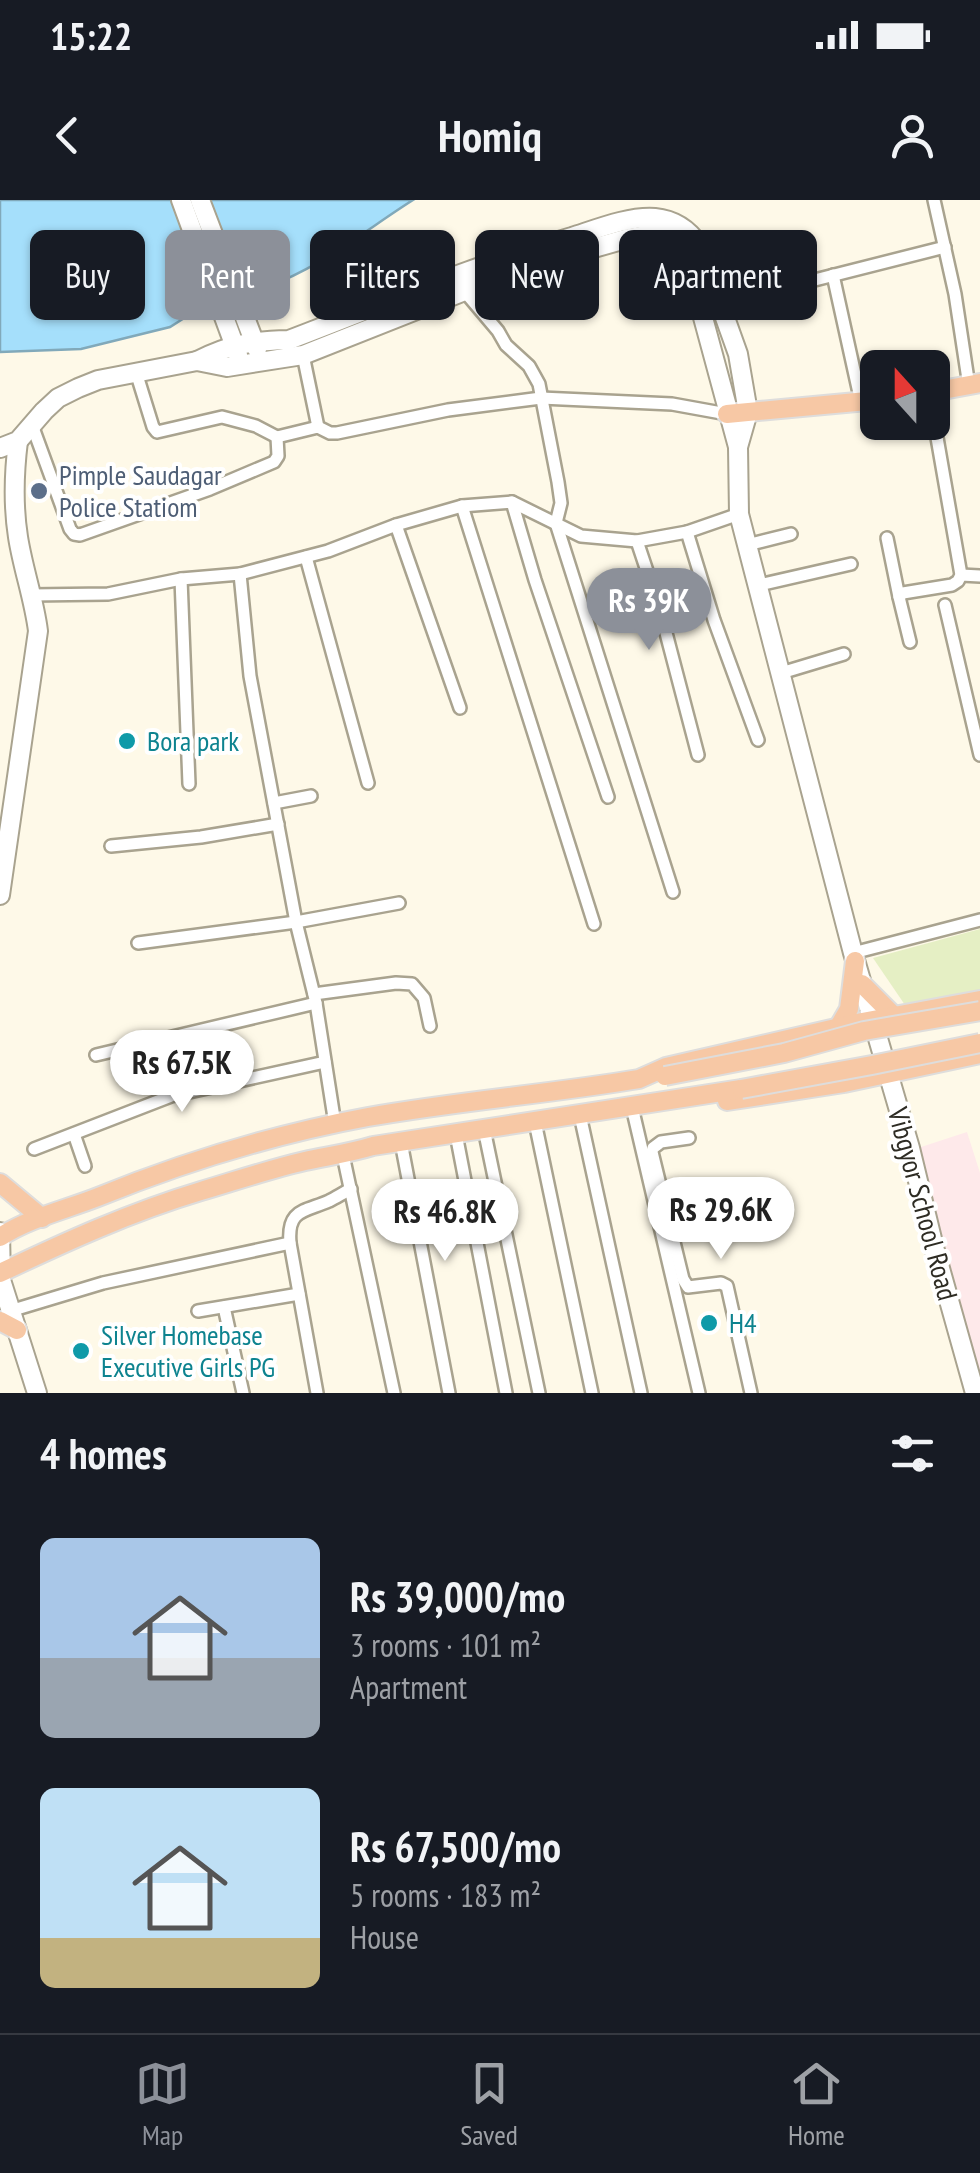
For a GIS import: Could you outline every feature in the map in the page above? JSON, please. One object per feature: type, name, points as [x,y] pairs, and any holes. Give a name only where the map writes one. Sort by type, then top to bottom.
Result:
[{"type":"main road","points":[[181,200],[195,230]]},
{"type":"main road","points":[[200,200],[209,230]]},
{"type":"main road","points":[[9,445],[58,398],[78,388],[136,372],[197,362],[226,366],[303,355],[515,254],[650,217],[686,230]]},
{"type":"main road","points":[[197,362],[224,347],[289,340],[459,284],[650,234],[679,245],[688,262],[738,447]]},
{"type":"main road","points":[[236,320],[245,344],[261,362]]},
{"type":"main road","points":[[726,320],[738,354],[748,412],[738,447]]},
{"type":"main road","points":[[241,365],[245,344]]},
{"type":"main road","points":[[727,414],[860,402]]},
{"type":"main road","points":[[0,434],[9,445],[18,536],[38,631],[0,895]]},
{"type":"main road","name":"Vibgyor School Road","points":[[738,447],[739,514],[854,957],[975,1393]]},
{"type":"main road","points":[[838,1028],[849,1009],[854,957]]},
{"type":"main road","points":[[862,984],[894,1016]]},
{"type":"main road","points":[[639,1079],[666,1067],[980,1000]]},
{"type":"main road","points":[[37,1393],[9,1321],[1,1276],[0,1235],[17,1226],[188,1164],[335,1124],[664,1076],[784,1053],[864,1031],[980,1010]]},
{"type":"main road","points":[[1,1276],[67,1241],[197,1192],[304,1162],[401,1142],[741,1089],[980,1043]]},
{"type":"main road","points":[[638,1106],[665,1111],[888,1074],[980,1054]]},
{"type":"main road","points":[[0,1182],[42,1218]]},
{"type":"street","points":[[934,200],[974,385]]},
{"type":"street","points":[[817,279],[945,247]]},
{"type":"street","points":[[833,275],[860,367]]},
{"type":"street","points":[[459,284],[506,345],[529,366],[539,384],[561,503],[556,523],[673,892]]},
{"type":"street","points":[[303,355],[318,427]]},
{"type":"street","points":[[136,372],[158,432],[222,417],[256,426],[277,438],[318,427],[337,433],[458,409],[541,398],[664,404],[727,414]]},
{"type":"street","points":[[32,425],[74,534],[210,489],[274,462],[278,456],[277,438]]},
{"type":"street","points":[[899,597],[952,584],[961,575],[937,440]]},
{"type":"street","points":[[512,502],[608,798]]},
{"type":"street","points":[[31,595],[108,594],[181,579],[240,574],[328,551],[462,506],[512,502],[581,536],[637,541],[688,532],[739,514]]},
{"type":"street","points":[[462,506],[594,924]]},
{"type":"street","points":[[396,525],[460,708]]},
{"type":"street","points":[[688,532],[714,620],[758,740]]},
{"type":"street","points":[[748,545],[790,534]]},
{"type":"street","points":[[887,538],[910,642]]},
{"type":"street","points":[[637,541],[660,610],[698,755]]},
{"type":"street","points":[[306,557],[368,782]]},
{"type":"street","points":[[759,586],[852,564]]},
{"type":"street","points":[[240,574],[250,676],[296,922],[315,999],[335,1124]]},
{"type":"street","points":[[961,575],[980,576]]},
{"type":"street","points":[[181,579],[190,784]]},
{"type":"street","points":[[945,605],[980,755]]},
{"type":"street","points":[[781,673],[844,654]]},
{"type":"street","points":[[274,802],[311,796]]},
{"type":"street","points":[[111,846],[278,824]]},
{"type":"street","points":[[138,943],[296,922],[399,903]]},
{"type":"street","points":[[854,957],[980,920]]},
{"type":"street","points":[[96,1056],[396,982],[412,984],[424,998],[430,1026]]},
{"type":"street","points":[[34,1149],[171,1096],[325,1062]]},
{"type":"street","points":[[638,1106],[698,1393]]},
{"type":"street","points":[[580,1116],[641,1393]]},
{"type":"street","points":[[535,1122],[592,1393]]},
{"type":"street","points":[[484,1130],[539,1393]]},
{"type":"street","points":[[74,1134],[85,1166]]},
{"type":"street","points":[[456,1134],[506,1393]]},
{"type":"street","points":[[689,1138],[656,1144],[652,1152],[683,1279],[688,1287],[721,1283],[727,1286],[751,1393]]},
{"type":"street","points":[[401,1142],[449,1393]]},
{"type":"street","points":[[343,1155],[394,1393]]},
{"type":"street","points":[[317,1393],[289,1225],[294,1216],[351,1189]]},
{"type":"street","points":[[9,1321],[103,1283],[290,1243]]},
{"type":"street","points":[[198,1312],[299,1294]]},
{"type":"street","points":[[224,1307],[242,1393]]},
{"type":"shaded area","points":[[967,1132],[980,1173],[980,1374],[918,1148]]},
{"type":"green space","points":[[980,929],[980,991],[905,1005],[873,958]]},
{"type":"water","points":[[0,200],[413,200],[368,230],[310,230],[310,267],[290,277],[290,230],[165,230],[165,320],[181,320],[170,327],[81,349],[0,352]]},
{"type":"place","name":"Pimple Saudagar Police Statiom","points":[[39,491]]},
{"type":"place","name":"Bora park","points":[[127,741]]},
{"type":"place","name":"H4","points":[[709,1323]]},
{"type":"place","name":"Silver Homebase Executive Girls PG","points":[[81,1351]]}]
